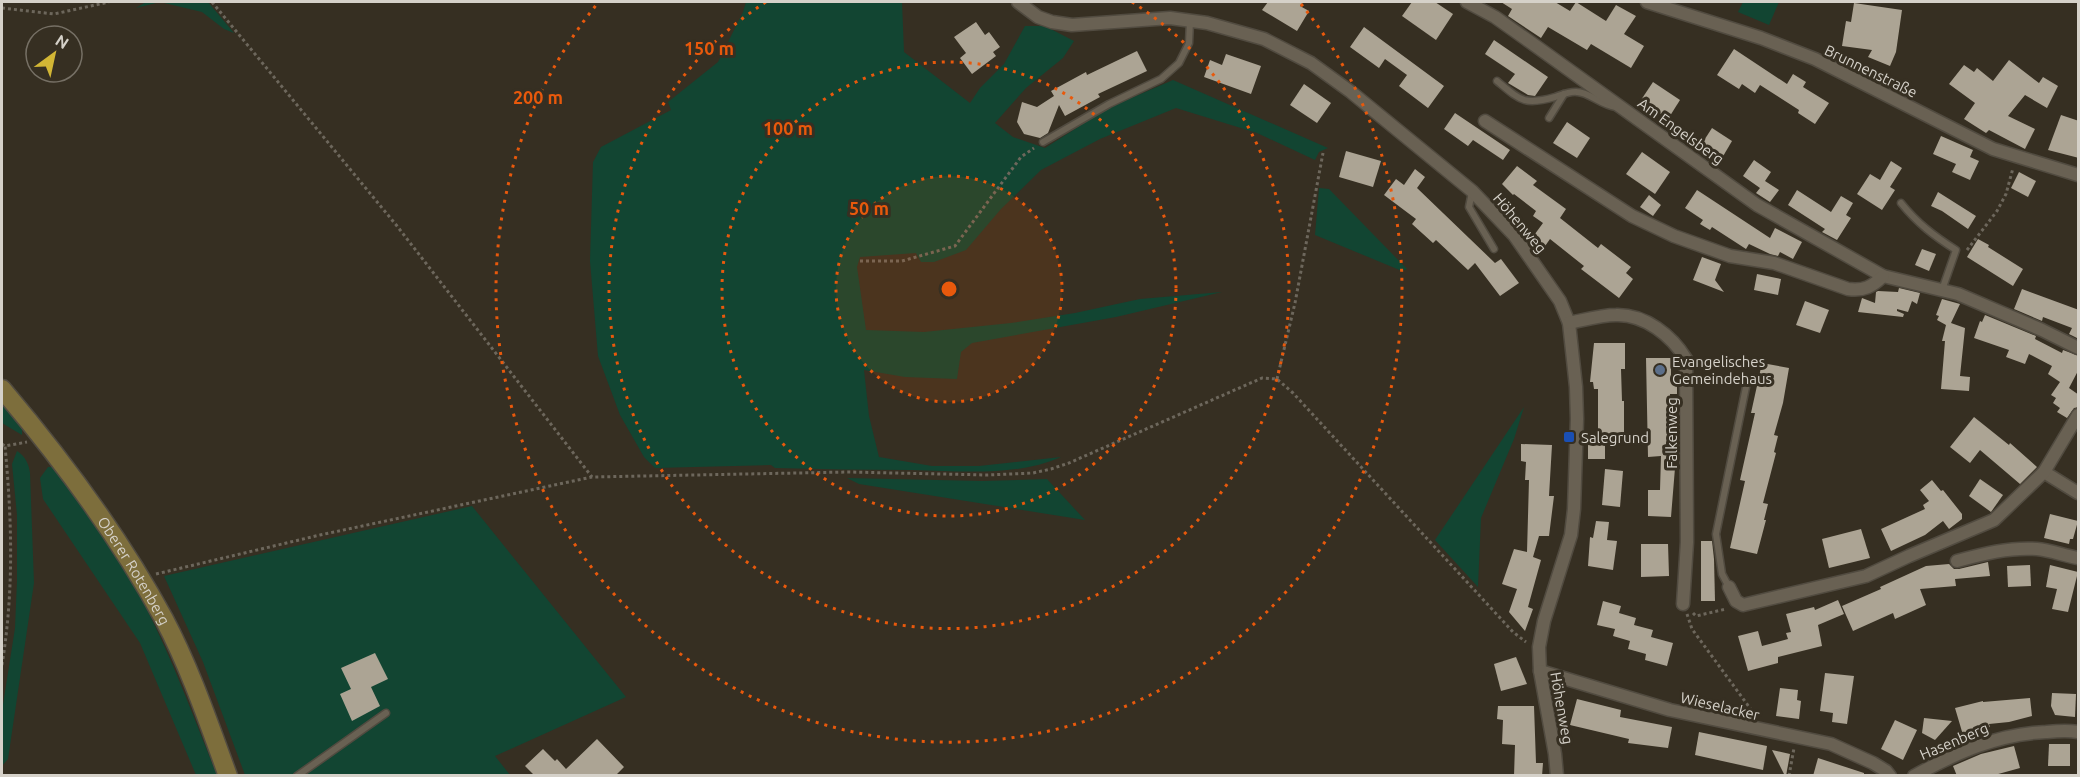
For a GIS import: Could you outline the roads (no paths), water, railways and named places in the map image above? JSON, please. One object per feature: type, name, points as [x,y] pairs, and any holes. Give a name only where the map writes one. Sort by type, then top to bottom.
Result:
[{"type":"street","name":"Höhenweg","points":[[1018,2],[1038,17],[1071,25],[1170,18],[1207,23],[1264,39],[1311,63],[1351,92],[1472,191],[1519,243],[1560,301],[1569,323],[1576,387],[1574,509],[1571,536],[1544,621],[1539,647],[1540,671],[1557,776]]},
{"type":"street","name":"Am Engelsberg","points":[[1467,2],[1503,23],[1757,205],[1883,276],[1958,294],[2079,348]]},
{"type":"street","name":"Brunnenstraße","points":[[1647,2],[1761,38],[1815,59],[1993,149],[2079,175]]},
{"type":"street","points":[[1485,121],[1632,216],[1674,236],[1730,256],[1774,263],[1848,289],[1859,290],[1873,286],[1883,276]]},
{"type":"street","name":"Falkenweg","points":[[1569,323],[1615,315],[1637,318],[1668,337],[1686,359],[1687,542],[1683,604]]},
{"type":"street","name":"Oberer Rotenberg","points":[[2,389],[99,511],[140,577],[165,622],[205,712],[228,776]]},
{"type":"street","points":[[1729,587],[1736,601],[1743,606],[1866,576],[1994,520],[2044,472],[2079,415]]},
{"type":"street","points":[[2044,472],[2079,493]]},
{"type":"street","points":[[1957,561],[1995,550],[2037,549],[2079,558]]},
{"type":"street","name":"Wieselacker","points":[[1540,671],[1670,710],[1832,744],[1857,754],[1886,771],[1890,776]]},
{"type":"street","name":"Hasenberg","points":[[1914,776],[1947,758],[1990,741],[2029,733],[2069,730],[2079,732]]},
{"type":"lane","points":[[1043,142],[1109,104],[1161,79],[1179,63],[1189,43],[1190,21]]},
{"type":"lane","points":[[1497,81],[1520,99],[1533,102],[1577,92],[1585,94],[1604,106],[1622,108]]},
{"type":"lane","points":[[1549,118],[1565,94]]},
{"type":"lane","points":[[1472,191],[1468,207],[1494,249]]},
{"type":"lane","points":[[1901,203],[1915,221],[1956,250],[1942,290]]},
{"type":"lane","points":[[1729,587],[1722,574],[1716,534],[1746,387]]},
{"type":"lane","points":[[297,776],[386,713]]},
{"type":"place","name":"Evangelisches Gemeindehaus","points":[[1660,370]]},
{"type":"place","name":"Salegrund","points":[[1569,437]]}]
